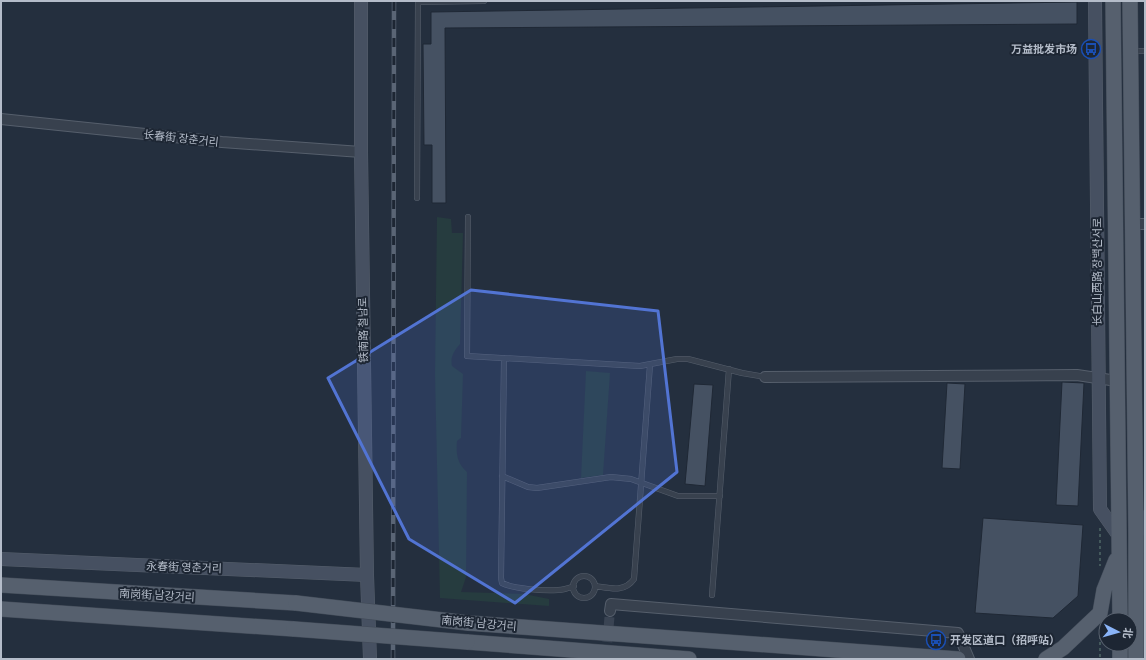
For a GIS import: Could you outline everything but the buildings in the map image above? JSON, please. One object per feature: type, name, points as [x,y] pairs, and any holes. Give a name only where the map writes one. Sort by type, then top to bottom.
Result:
[{"type":"main road","name":"长白山西路 장백산서로","points":[[1113,1],[1120,612]]},
{"type":"main road","points":[[1130,1],[1138,51],[1139,536],[1137,564],[1136,659]]},
{"type":"main road","points":[[1046,659],[1063,648],[1100,613],[1104,590],[1120,552]]},
{"type":"main road","points":[[1137,564],[1145,580]]},
{"type":"main road","name":"南岗街 남강거리","points":[[1,586],[296,603],[468,623],[958,659]]},
{"type":"main road","name":"南岗街 남강거리","points":[[1,608],[689,659]]},
{"type":"street","name":"铁南路 철남로","points":[[362,1],[361,152],[366,575],[370,659]]},
{"type":"street","name":"长白山西路 장백산서로","points":[[1095,1],[1100,509],[1119,536]]},
{"type":"street","name":"长春街 장춘거리","points":[[1,118],[222,142],[361,152]]},
{"type":"street","points":[[765,377],[1077,375],[1118,381]]},
{"type":"street","points":[[1139,536],[1145,517]]},
{"type":"street","name":"永春街 영춘거리","points":[[1,559],[366,575]]},
{"type":"street","points":[[610,611],[610,604],[958,633],[969,659]]},
{"type":"lane","points":[[417,198],[418,2],[484,1]]},
{"type":"lane","points":[[468,217],[467,356],[640,366],[677,359],[688,359],[729,370],[765,377]]},
{"type":"lane","points":[[504,358],[502,583],[508,586],[544,590],[560,590],[574,586]]},
{"type":"lane","points":[[595,586],[618,589],[625,588],[634,579],[650,365]]},
{"type":"lane","points":[[712,595],[729,370]]},
{"type":"lane","points":[[502,476],[528,487],[537,488],[611,477],[631,479],[678,496],[720,496]]},
{"type":"lane","points":[[586,576],[592,580],[595,586],[593,593],[588,597],[584,597],[575,593],[574,586],[579,577],[586,576]]},
{"type":"highlighted area","points":[[471,290],[658,311],[677,472],[515,603],[409,539],[328,378]]},
{"type":"green space","points":[[437,217],[451,219],[452,233],[463,233],[460,344],[453,354],[452,360],[452,366],[463,374],[461,438],[457,441],[457,454],[459,462],[467,472],[466,577],[461,592],[524,594],[549,599],[549,606],[440,598],[435,375]]},
{"type":"green space","points":[[586,371],[610,373],[603,475],[581,478]]},
{"type":"tunnel","points":[[606,657],[610,611]]},
{"type":"railway","points":[[393,659],[394,1]]},
{"type":"place","name":"万益批发市场","points":[[1091,49]]},
{"type":"place","name":"开发区道口（招呼站）","points":[[936,640]]}]
